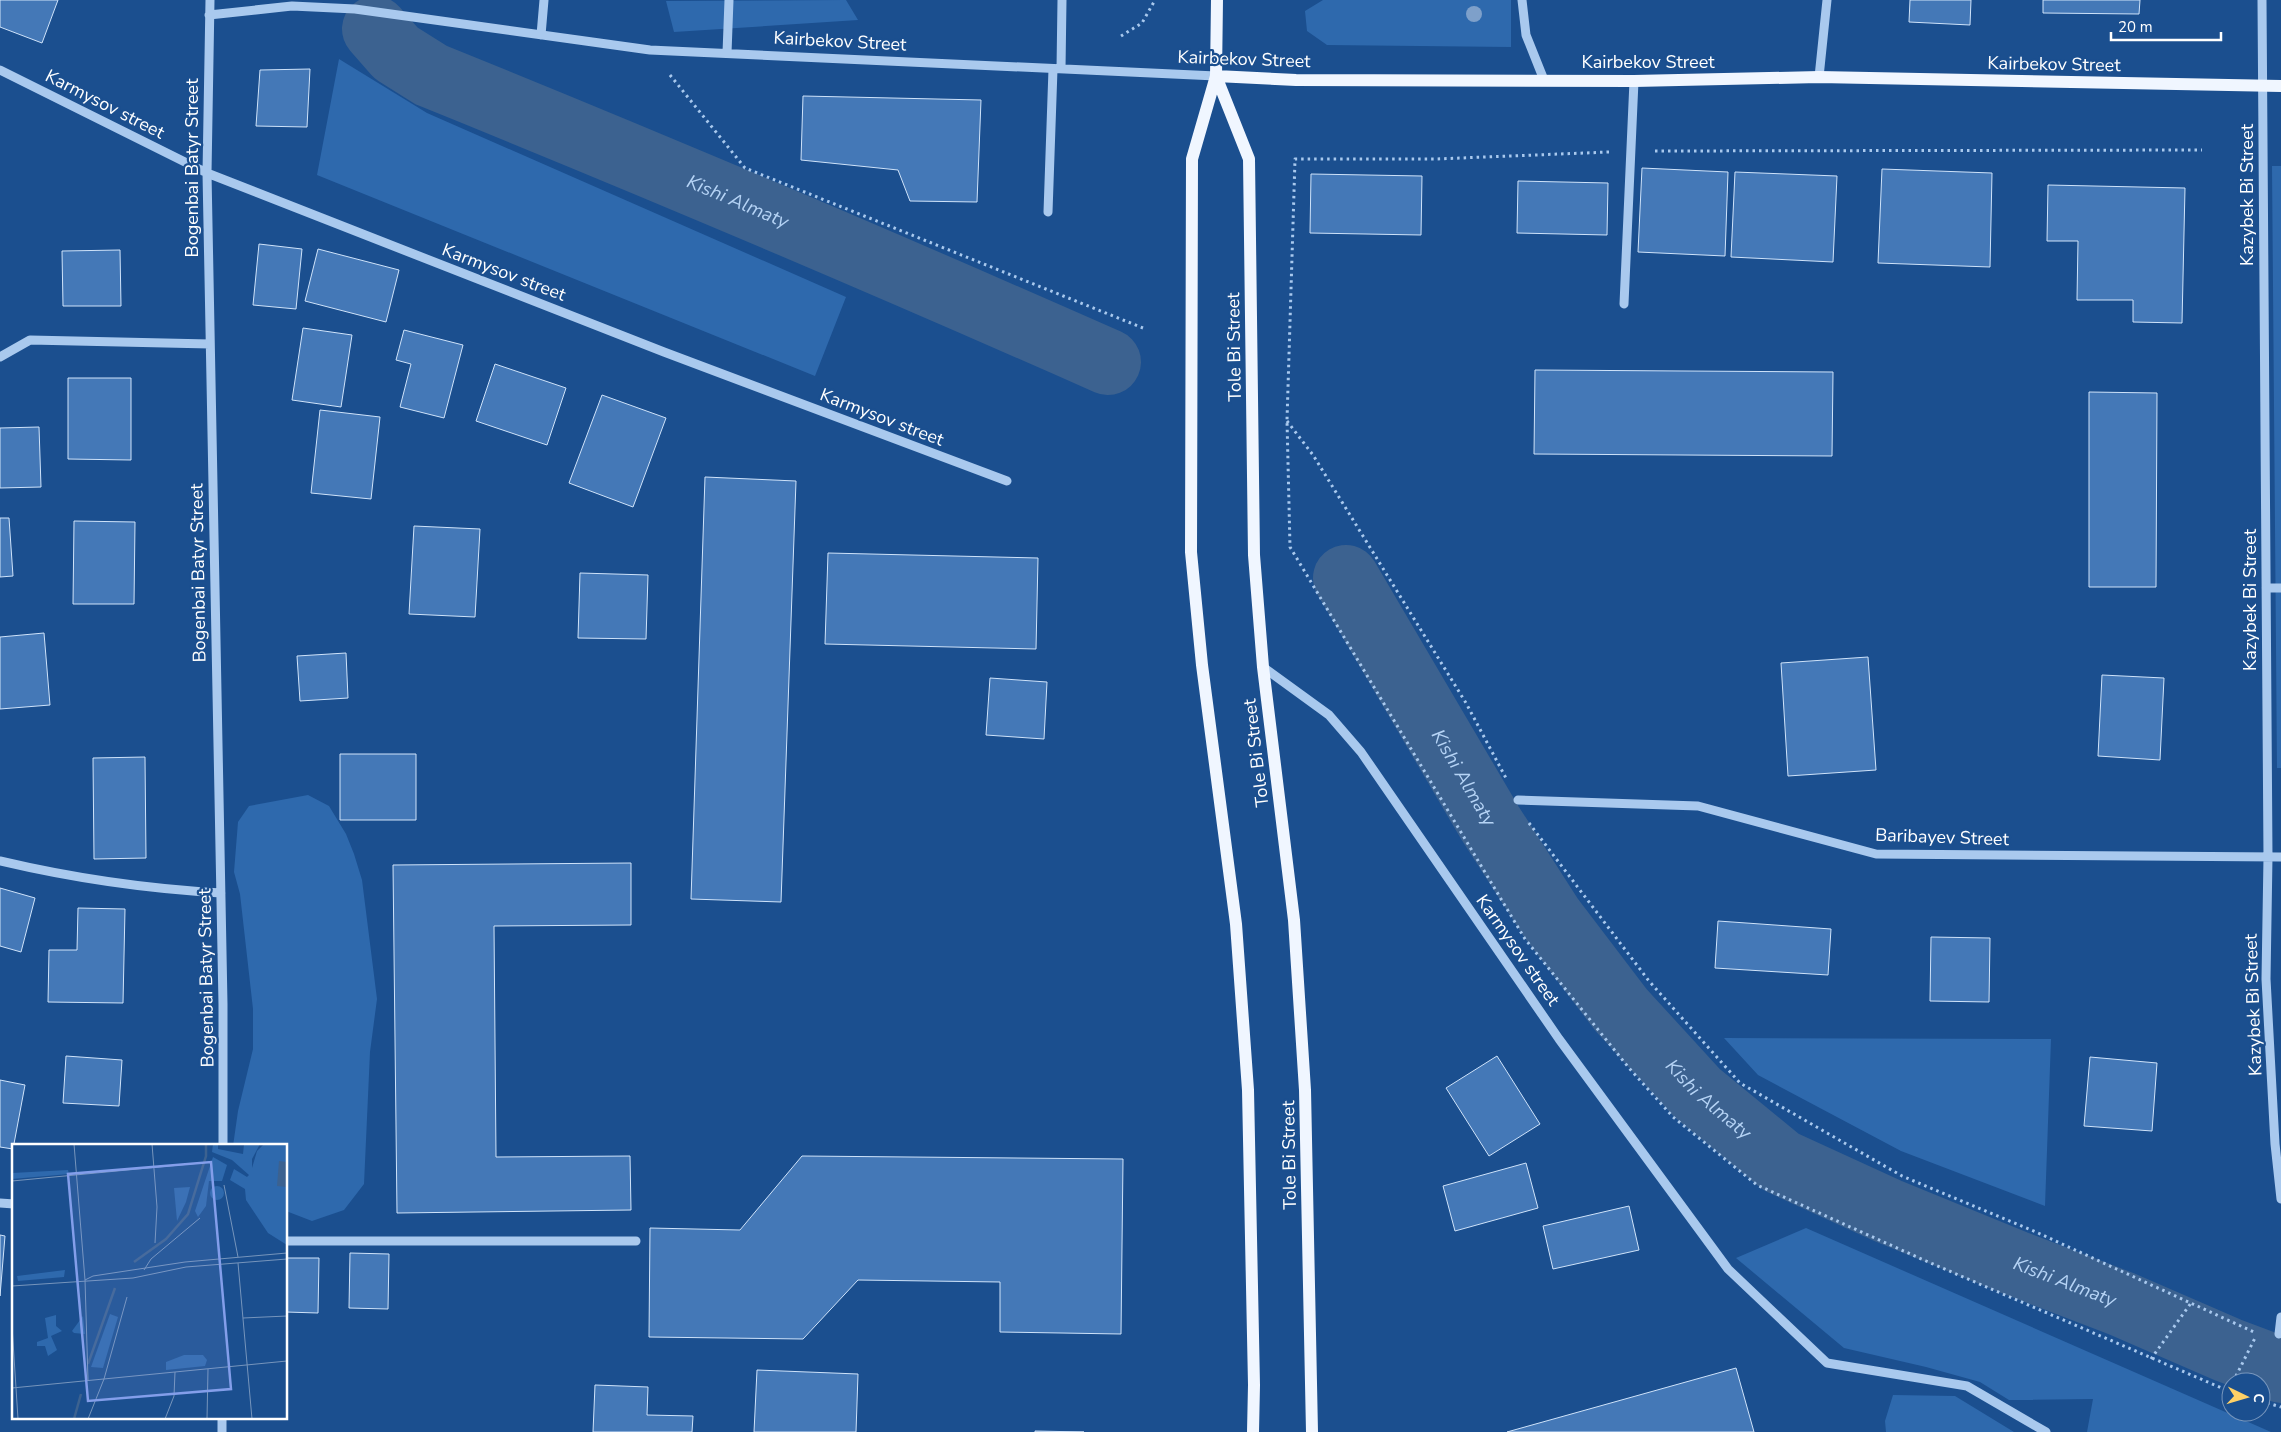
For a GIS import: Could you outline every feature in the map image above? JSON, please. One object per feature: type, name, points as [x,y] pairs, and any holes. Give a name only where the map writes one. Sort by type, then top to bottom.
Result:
[{"type":"main road","name":"Tole Bi Street","points":[[1216,0],[1216,76],[1192,159],[1191,552],[1202,665],[1236,924],[1248,1090],[1254,1375],[1253,1432]]},
{"type":"main road","name":"Tole Bi Street","points":[[1216,76],[1249,159],[1254,555],[1263,668],[1294,920],[1305,1090],[1312,1432]]},
{"type":"main road","name":"Kairbekov Street","points":[[1216,76],[1296,80],[1634,81],[1819,77],[2281,86]]},
{"type":"street","name":"Bogenbai Batyr Street","points":[[210,0],[207,173],[224,1004],[223,1144]]},
{"type":"street","points":[[541,35],[544,0]]},
{"type":"street","points":[[727,53],[729,0]]},
{"type":"street","points":[[1048,212],[1062,0]]},
{"type":"street","points":[[1522,0],[1526,35],[1544,80]]},
{"type":"street","points":[[1819,77],[1827,0]]},
{"type":"street","name":"Kazybek Bi Street","points":[[2262,0],[2268,857],[2266,979],[2275,1144],[2281,1199]]},
{"type":"street","name":"Kairbekov Street","points":[[210,15],[293,3],[355,9],[650,50],[1216,76]]},
{"type":"street","name":"Karmysov street","points":[[0,70],[207,173],[655,348],[1007,482]]},
{"type":"street","points":[[1624,304],[1634,81]]},
{"type":"street","points":[[0,357],[30,340],[210,344]]},
{"type":"street","points":[[2266,588],[2281,588]]},
{"type":"street","name":"Karmysov street","points":[[1263,668],[1329,715],[1361,752],[1559,1039],[1728,1269],[1827,1363],[1966,1386],[2046,1432]]},
{"type":"street","name":"Baribayev Street","points":[[1518,800],[1698,806],[1876,854],[2281,857]]},
{"type":"street","points":[[0,861],[28,868],[175,890],[221,893]]},
{"type":"street","points":[[288,1241],[636,1241]]},
{"type":"street","points":[[2279,1334],[2281,1317]]},
{"type":"path","points":[[1121,36],[1142,23],[1155,0]]},
{"type":"path","points":[[650,50],[745,168],[1143,328]]},
{"type":"path","points":[[2202,150],[1631,151],[1436,159],[1295,159],[1287,420],[1290,547],[1525,940],[1629,1068],[1673,1117],[1757,1185],[2221,1388]]},
{"type":"path","points":[[1287,420],[1313,455],[1466,703],[1532,828],[1650,981],[1740,1083],[1902,1176],[2036,1232],[2257,1333],[2279,1334]]},
{"type":"path","points":[[2151,1359],[2191,1303]]},
{"type":"path","points":[[2238,1372],[2257,1333]]},
{"type":"shaded area","points":[[846,0],[858,20],[674,32],[666,1]]},
{"type":"shaded area","points":[[1323,0],[1511,0],[1511,47],[1327,45],[1307,31],[1305,11]]},
{"type":"shaded area","points":[[339,59],[427,113],[846,297],[815,376],[317,175]]},
{"type":"shaded area","points":[[2272,166],[2281,166],[2281,768],[2277,768]]},
{"type":"shaded area","points":[[308,795],[329,806],[346,834],[362,880],[377,999],[370,1052],[364,1184],[344,1210],[312,1221],[288,1212],[288,1144],[233,1144],[238,1111],[253,1049],[253,1009],[240,894],[234,872],[238,822],[249,806]]},
{"type":"shaded area","points":[[1724,1038],[2051,1039],[2045,1206],[1901,1151],[1758,1075]]},
{"type":"shaded area","points":[[1806,1228],[2221,1410],[2221,1422],[2248,1422],[2271,1432],[2087,1432],[2093,1399],[2009,1400],[1980,1382],[1844,1348],[1736,1258]]},
{"type":"shaded area","points":[[1893,1395],[1955,1396],[2014,1432],[1886,1432],[1885,1421]]},
{"type":"building","points":[[0,0],[58,0],[42,43],[0,27]]},
{"type":"building","points":[[1910,0],[1971,0],[1970,25],[1909,22]]},
{"type":"building","points":[[2043,0],[2140,0],[2139,14],[2043,13]]},
{"type":"building","points":[[310,69],[307,127],[256,126],[260,70]]},
{"type":"building","points":[[803,96],[981,100],[977,202],[910,201],[898,170],[801,160]]},
{"type":"building","points":[[1642,168],[1728,172],[1725,256],[1638,252]]},
{"type":"building","points":[[1882,169],[1992,173],[1990,267],[1878,263]]},
{"type":"building","points":[[1735,172],[1837,176],[1833,262],[1731,257]]},
{"type":"building","points":[[1311,174],[1422,176],[1421,235],[1310,233]]},
{"type":"building","points":[[1518,181],[1608,183],[1607,235],[1517,233]]},
{"type":"building","points":[[2048,185],[2185,188],[2182,323],[2133,322],[2133,300],[2077,300],[2078,241],[2047,241]]},
{"type":"building","points":[[259,244],[302,249],[296,309],[253,305]]},
{"type":"building","points":[[318,249],[399,270],[386,322],[305,301]]},
{"type":"building","points":[[120,250],[121,306],[63,306],[62,251]]},
{"type":"building","points":[[303,328],[352,335],[341,407],[292,400]]},
{"type":"building","points":[[404,330],[463,345],[444,418],[400,407],[411,364],[396,360]]},
{"type":"building","points":[[495,364],[566,388],[547,445],[476,421]]},
{"type":"building","points":[[1535,370],[1833,372],[1832,456],[1534,454]]},
{"type":"building","points":[[68,378],[131,378],[131,460],[68,459]]},
{"type":"building","points":[[2089,392],[2157,393],[2156,587],[2089,587]]},
{"type":"building","points":[[602,395],[666,418],[633,507],[569,483]]},
{"type":"building","points":[[320,410],[380,417],[371,499],[311,493]]},
{"type":"building","points":[[39,427],[41,487],[0,488],[0,428]]},
{"type":"building","points":[[705,477],[796,481],[781,902],[691,899]]},
{"type":"building","points":[[0,518],[9,518],[13,576],[0,577]]},
{"type":"building","points":[[74,521],[135,522],[134,604],[73,604]]},
{"type":"building","points":[[414,526],[480,529],[475,617],[409,614]]},
{"type":"building","points":[[828,553],[1038,558],[1036,649],[825,644]]},
{"type":"building","points":[[580,573],[648,575],[646,639],[578,638]]},
{"type":"building","points":[[44,633],[50,705],[0,709],[0,637]]},
{"type":"building","points":[[346,653],[348,698],[300,701],[297,656]]},
{"type":"building","points":[[1868,657],[1876,770],[1788,776],[1781,663]]},
{"type":"building","points":[[2102,675],[2164,678],[2160,760],[2098,756]]},
{"type":"building","points":[[990,678],[1047,682],[1044,739],[986,735]]},
{"type":"building","points":[[340,754],[416,754],[416,820],[340,820]]},
{"type":"building","points":[[145,757],[146,858],[94,859],[93,758]]},
{"type":"building","points":[[631,863],[631,925],[494,926],[496,1157],[630,1156],[631,1210],[397,1213],[393,865]]},
{"type":"building","points":[[0,888],[35,898],[21,952],[0,946]]},
{"type":"building","points":[[78,908],[125,909],[123,1003],[48,1002],[49,950],[77,950]]},
{"type":"building","points":[[1718,921],[1831,929],[1828,975],[1715,968]]},
{"type":"building","points":[[1931,937],[1990,938],[1989,1002],[1930,1001]]},
{"type":"building","points":[[66,1056],[122,1060],[119,1106],[63,1103]]},
{"type":"building","points":[[1497,1056],[1540,1124],[1489,1156],[1446,1088]]},
{"type":"building","points":[[2090,1057],[2157,1063],[2152,1131],[2084,1126]]},
{"type":"building","points":[[0,1080],[25,1085],[12,1149],[0,1147]]},
{"type":"building","points":[[802,1156],[1123,1159],[1121,1334],[1000,1332],[1000,1282],[858,1280],[803,1339],[649,1337],[650,1228],[740,1230]]},
{"type":"building","points":[[1526,1163],[1538,1208],[1455,1231],[1443,1186]]},
{"type":"building","points":[[1629,1206],[1639,1250],[1553,1269],[1543,1226]]},
{"type":"building","points":[[0,1235],[5,1236],[0,1296]]},
{"type":"building","points":[[350,1253],[389,1254],[388,1309],[349,1308]]},
{"type":"building","points":[[288,1258],[319,1258],[318,1313],[288,1312]]},
{"type":"building","points":[[1736,1368],[1754,1432],[1507,1432]]},
{"type":"building","points":[[757,1370],[858,1374],[856,1432],[754,1432]]},
{"type":"building","points":[[595,1385],[648,1387],[647,1415],[693,1416],[692,1432],[593,1432]]},
{"type":"building","points":[[1035,1431],[1084,1432],[1035,1432]]},
{"type":"waterway","name":"Kіshі Almaty","points":[[375,29],[396,53],[431,75],[771,216],[1108,362]]},
{"type":"waterway","name":"Kіshі Almaty","points":[[1346,578],[1490,823],[1551,918],[1621,1010],[1697,1093],[1781,1162],[1888,1211],[2122,1304],[2228,1350],[2281,1370]]}]
